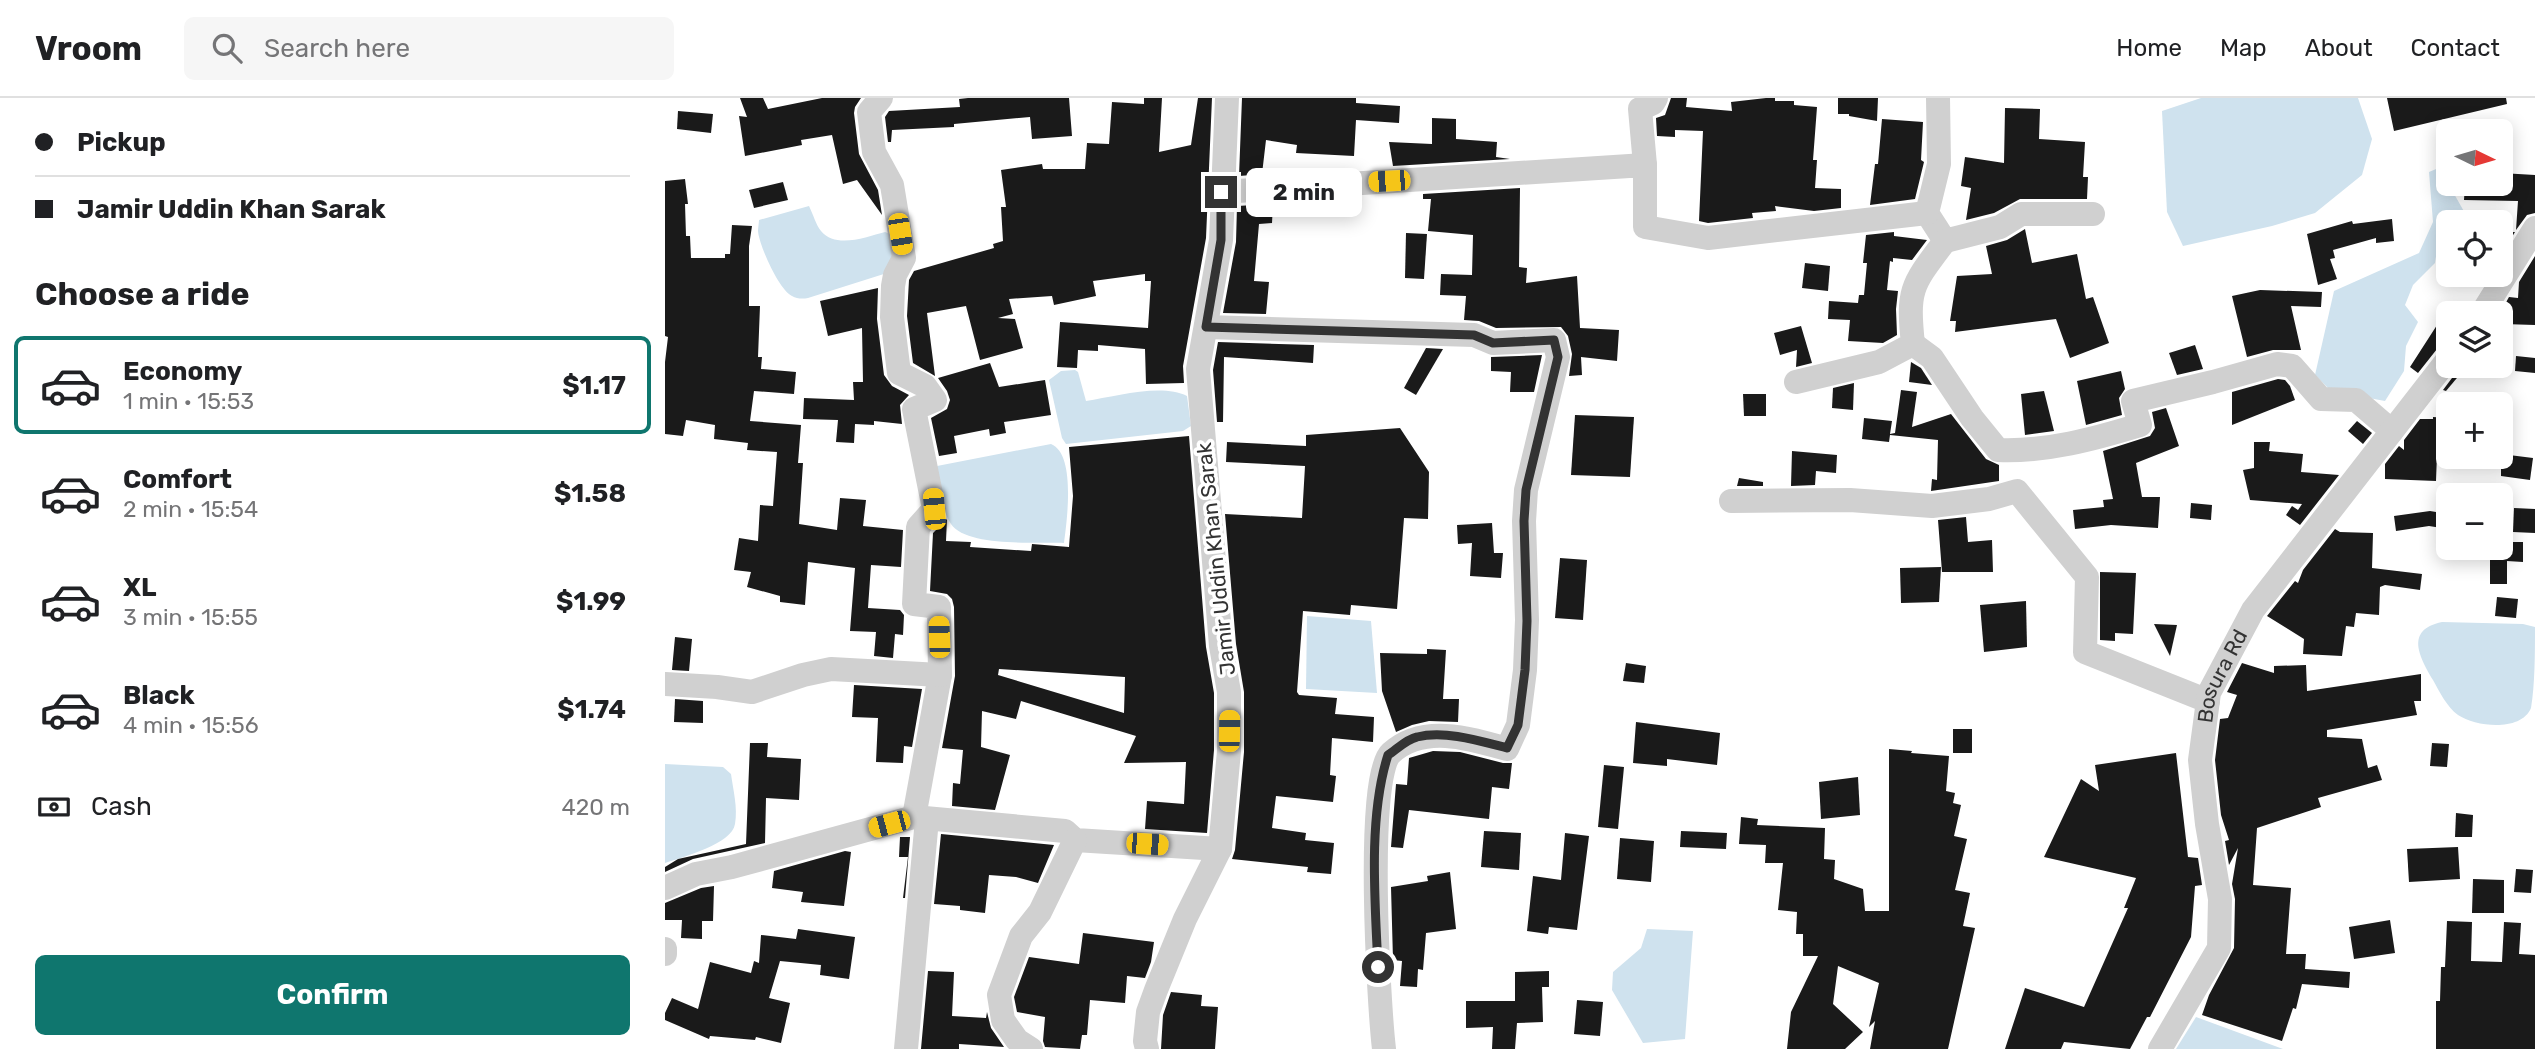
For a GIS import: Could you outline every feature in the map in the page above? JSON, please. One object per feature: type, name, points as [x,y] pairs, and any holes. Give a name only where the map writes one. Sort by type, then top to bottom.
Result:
[{"type":"street","points":[[881,98],[869,112],[874,152],[892,185],[904,258],[895,275],[893,286],[894,344],[899,373],[925,386],[935,400],[914,409],[934,509],[918,527],[914,604],[939,607],[940,675],[921,818],[906,1049]]},
{"type":"street","name":"Jamir Uddin Khan Sarak","points":[[1147,1049],[1145,1041],[1148,1012],[1156,990],[1185,919],[1220,849],[1229,751],[1229,692],[1221,646],[1198,369],[1221,240],[1227,98]]},
{"type":"street","points":[[1656,98],[1653,103],[1640,109],[1645,165],[1646,227],[1708,238],[1927,213]]},
{"type":"street","points":[[1938,98],[1939,164],[1927,213],[1945,241]]},
{"type":"street","points":[[1221,192],[1645,165]]},
{"type":"street","points":[[2093,214],[2021,214],[2000,227],[1945,241],[1916,280],[1909,307],[1913,344],[1932,358],[1972,418],[1998,450],[2046,448],[2093,439],[2140,425],[2133,401],[2277,364],[2292,366],[2321,399],[2355,400],[2392,431]]},
{"type":"street","points":[[2489,301],[2535,228]]},
{"type":"street","points":[[1206,327],[1474,335],[1493,343],[1554,340],[1558,357],[1526,490],[1525,658],[1522,704],[1512,739],[1507,748],[1456,738],[1415,737],[1388,755],[1385,766],[1379,804],[1375,866],[1384,1049]]},
{"type":"street","points":[[1796,382],[1879,362],[1913,344]]},
{"type":"street","name":"Bosura Rd","points":[[2160,1049],[2219,948],[2220,899],[2207,824],[2200,760],[2209,693],[2253,610],[2436,374]]},
{"type":"street","points":[[1731,501],[1850,500],[1932,506],[1989,499],[2017,491],[2087,577],[2085,652],[2208,701]]},
{"type":"street","points":[[665,684],[752,692],[803,674],[831,669],[940,675]]},
{"type":"street","points":[[665,888],[696,874],[921,818],[1065,831],[1075,840],[1220,849]]},
{"type":"street","points":[[1031,1049],[1017,1040],[1003,1020],[999,995],[1021,936],[1040,912],[1075,840]]},
{"type":"street","points":[[665,949],[665,954]]},
{"type":"water","points":[[2201,98],[2358,98],[2372,139],[2362,175],[2315,213],[2272,226],[2183,246],[2167,212],[2162,111]]},
{"type":"water","points":[[2436,169],[2436,196],[2455,196],[2463,210],[2436,210],[2435,263],[2413,285],[2405,305],[2418,322],[2406,346],[2404,371],[2385,401],[2331,391],[2315,375],[2334,291],[2419,253],[2433,222],[2429,172]]},
{"type":"water","points":[[809,206],[821,231],[835,239],[843,241],[885,232],[890,234],[896,250],[887,273],[808,298],[796,298],[787,292],[762,246],[758,231],[759,220]]},
{"type":"water","points":[[1061,371],[1078,372],[1086,401],[1151,391],[1176,392],[1187,396],[1191,426],[1183,431],[1066,444],[1062,438],[1049,380]]},
{"type":"water","points":[[1051,444],[1059,450],[1067,474],[1068,504],[1064,543],[986,540],[971,537],[951,524],[943,504],[937,466]]},
{"type":"water","points":[[1307,616],[1371,621],[1377,693],[1306,689]]},
{"type":"water","points":[[2442,622],[2523,624],[2535,627],[2532,699],[2526,716],[2508,724],[2486,724],[2466,719],[2450,708],[2428,671],[2418,645],[2423,631]]},
{"type":"water","points":[[665,764],[723,767],[731,774],[736,812],[735,824],[725,838],[706,849],[665,863]]},
{"type":"water","points":[[1647,929],[1693,931],[1685,1039],[1643,1043],[1612,990],[1613,972],[1641,948]]},
{"type":"water","points":[[2196,1017],[2283,1049],[2176,1049]]},
{"type":"building","points":[[740,98],[763,98],[768,109],[822,98],[861,98],[854,113],[859,154],[878,190],[882,215],[857,180],[843,184],[832,135],[801,140],[802,145],[745,156],[739,116],[747,117]]},
{"type":"building","points":[[1069,98],[1072,136],[1032,139],[1030,117],[954,124],[954,127],[892,130],[891,142],[888,142],[885,117],[889,111],[960,107],[959,99]]},
{"type":"building","points":[[1144,98],[1162,98],[1159,152],[1191,145],[1198,98],[1212,98],[1206,238],[1183,366],[1184,383],[1146,384],[1145,349],[1098,345],[1098,351],[1078,350],[1077,368],[1057,367],[1060,322],[1148,328],[1151,281],[1145,281],[1145,274],[1093,281],[1096,296],[1054,305],[1052,296],[1009,299],[1013,314],[998,318],[1015,319],[1023,348],[980,360],[966,306],[927,313],[935,376],[913,363],[907,316],[909,280],[914,271],[994,248],[993,244],[1003,241],[1001,207],[1006,207],[1001,170],[1042,164],[1043,169],[1085,169],[1087,143],[1109,144],[1112,102],[1144,104]]},
{"type":"building","points":[[1242,98],[1356,98],[1356,103],[1400,106],[1399,123],[1356,120],[1354,156],[1296,153],[1297,145],[1266,140],[1264,174],[1239,176]]},
{"type":"building","points":[[1671,98],[1687,98],[1686,107],[1732,111],[1731,102],[1766,98],[1817,107],[1813,160],[1817,160],[1815,188],[1841,189],[1841,208],[1814,211],[1775,206],[1776,211],[1752,213],[1753,218],[1708,223],[1699,221],[1703,131],[1675,130],[1675,137],[1657,136],[1656,118],[1665,115]]},
{"type":"building","points":[[1838,98],[1878,98],[1877,121],[1838,114]]},
{"type":"building","points":[[2387,98],[2506,98],[2507,104],[2394,131]]},
{"type":"building","points":[[2005,108],[2040,109],[2039,139],[2085,142],[2083,177],[2088,177],[2087,199],[2020,199],[1994,213],[1966,220],[1971,188],[1961,186],[1965,157],[2004,163]]},
{"type":"building","points":[[678,111],[713,114],[711,133],[677,129]]},
{"type":"building","points":[[1432,118],[1456,119],[1456,139],[1497,142],[1496,157],[1510,159],[1393,166],[1389,142],[1432,144]]},
{"type":"building","points":[[1882,119],[1923,122],[1921,160],[1924,162],[1915,199],[1870,205],[1875,164],[1878,164]]},
{"type":"building","points":[[2513,174],[2535,175],[2535,213],[2527,215],[2516,230],[2518,201],[2464,200],[2464,196],[2513,196]]},
{"type":"building","points":[[685,179],[688,204],[685,204],[686,236],[690,236],[691,258],[725,258],[725,254],[730,254],[732,225],[752,226],[749,246],[749,306],[760,306],[758,357],[762,357],[761,369],[796,372],[794,394],[754,391],[750,421],[801,425],[798,463],[803,463],[799,524],[837,530],[840,498],[866,500],[863,526],[903,530],[901,567],[871,565],[868,608],[900,610],[904,615],[903,635],[895,634],[893,658],[874,656],[876,632],[850,631],[855,568],[808,562],[805,605],[780,602],[780,596],[747,587],[751,572],[734,570],[739,538],[758,541],[760,505],[773,506],[777,452],[747,450],[748,443],[714,439],[715,425],[686,420],[683,436],[665,434],[665,362],[668,337],[665,336],[665,181]]},
{"type":"building","points":[[783,182],[788,200],[754,208],[749,190]]},
{"type":"building","points":[[1520,188],[1519,267],[1527,268],[1526,283],[1577,276],[1580,328],[1619,330],[1617,361],[1581,357],[1582,375],[1569,376],[1572,354],[1568,336],[1561,327],[1496,328],[1479,321],[1464,320],[1466,296],[1440,295],[1441,274],[1472,275],[1473,235],[1428,231],[1431,199],[1423,199],[1423,194]]},
{"type":"building","points":[[1273,204],[1272,223],[1259,224],[1254,281],[1269,282],[1266,314],[1223,313],[1236,242],[1237,206]]},
{"type":"building","points":[[2392,219],[2394,241],[2376,243],[2376,238],[2333,250],[2335,258],[2330,259],[2337,279],[2318,285],[2307,234],[2352,221],[2353,224]]},
{"type":"building","points":[[2025,229],[2032,263],[2077,254],[2086,299],[2093,297],[2109,343],[2070,358],[2056,319],[1955,332],[1956,321],[1950,321],[1957,276],[1992,274],[1986,246],[2007,240]]},
{"type":"building","points":[[1894,232],[1894,236],[1927,240],[1912,260],[1893,258],[1893,262],[1890,261],[1887,290],[1898,291],[1897,335],[1883,343],[1848,341],[1850,320],[1828,319],[1829,301],[1858,303],[1859,295],[1864,295],[1866,235]]},
{"type":"building","points":[[1406,233],[1427,234],[1424,279],[1405,278]]},
{"type":"building","points":[[2535,256],[2535,325],[2513,324],[2513,301],[2507,301],[2509,297],[2518,298],[2519,282]]},
{"type":"building","points":[[1805,263],[1830,266],[1828,291],[1802,288]]},
{"type":"building","points":[[878,288],[877,319],[884,375],[892,386],[909,395],[900,405],[902,424],[874,421],[874,425],[855,424],[854,443],[836,442],[838,420],[803,419],[804,398],[854,400],[853,382],[863,382],[862,328],[828,336],[820,301]]},
{"type":"building","points":[[2260,290],[2322,292],[2321,307],[2291,306],[2301,350],[2273,350],[2247,357],[2232,296]]},
{"type":"building","points":[[1801,326],[1812,363],[1796,367],[1797,350],[1780,355],[1774,333]]},
{"type":"building","points":[[2436,327],[2436,350],[2418,373],[2410,367]]},
{"type":"building","points":[[1218,342],[1314,345],[1313,363],[1224,357],[1223,422],[1217,422],[1213,370]]},
{"type":"building","points":[[2195,345],[2203,369],[2177,375],[2169,353]]},
{"type":"building","points":[[1426,348],[1443,349],[1416,395],[1404,388]]},
{"type":"building","points":[[1542,355],[1534,392],[1510,392],[1511,372],[1491,371],[1491,357]]},
{"type":"building","points":[[2516,356],[2535,358],[2535,373],[2515,371]]},
{"type":"building","points":[[1911,362],[1921,368],[1932,385],[1909,382]]},
{"type":"building","points":[[990,363],[999,387],[1045,380],[1051,415],[1004,422],[1006,433],[990,436],[989,429],[954,436],[957,453],[939,456],[931,418],[947,409],[950,400],[938,378]]},
{"type":"building","points":[[2121,371],[2125,389],[2119,398],[2122,415],[2086,425],[2077,381]]},
{"type":"building","points":[[2452,378],[2457,378],[2446,391],[2443,390]]},
{"type":"building","points":[[2278,379],[2285,380],[2290,386],[2295,400],[2232,425],[2232,392]]},
{"type":"building","points":[[1854,383],[1853,410],[1832,408],[1833,388]]},
{"type":"building","points":[[1901,390],[1917,392],[1912,427],[1951,414],[1986,459],[1999,465],[1999,481],[1931,491],[1932,479],[1937,480],[1938,440],[1890,435],[1889,442],[1862,439],[1864,418],[1892,421],[1890,434],[1895,433]]},
{"type":"building","points":[[2044,391],[2054,431],[2025,435],[2021,394]]},
{"type":"building","points":[[1743,394],[1766,394],[1766,416],[1744,416]]},
{"type":"building","points":[[2166,408],[2179,446],[2136,463],[2142,497],[2160,497],[2158,528],[2111,525],[2075,529],[2073,510],[2104,507],[2103,500],[2113,499],[2103,451],[2150,436],[2155,428],[2152,412]]},
{"type":"building","points":[[1575,415],[1634,417],[1630,477],[1571,475]]},
{"type":"building","points":[[2436,417],[2436,481],[2385,479],[2385,464],[2399,446],[2404,450],[2404,440],[2420,419]]},
{"type":"building","points":[[2357,421],[2372,433],[2363,444],[2348,431]]},
{"type":"building","points":[[1400,428],[1429,472],[1428,519],[1404,518],[1397,609],[1351,605],[1350,615],[1303,611],[1297,692],[1299,695],[1337,698],[1335,714],[1374,717],[1373,742],[1332,738],[1330,775],[1336,776],[1333,802],[1276,796],[1272,828],[1306,833],[1305,840],[1334,843],[1331,874],[1307,872],[1308,867],[1232,859],[1244,752],[1244,692],[1236,644],[1225,514],[1302,518],[1305,466],[1226,462],[1227,442],[1306,446],[1306,435]]},
{"type":"building","points":[[1189,436],[1206,647],[1214,693],[1214,750],[1207,833],[1145,829],[1147,801],[1184,804],[1186,762],[1124,763],[1136,736],[1021,701],[1016,719],[982,711],[981,747],[1010,755],[995,810],[952,806],[953,783],[960,784],[963,750],[942,748],[955,676],[954,607],[947,594],[930,591],[933,533],[947,519],[946,541],[971,542],[970,547],[1031,551],[1032,544],[1069,547],[1073,496],[1069,447]],"holes":[[[999,669],[1125,677],[1124,713],[998,675]]]},
{"type":"building","points":[[2254,442],[2270,442],[2269,451],[2303,454],[2301,472],[2339,475],[2300,525],[2286,515],[2292,506],[2298,510],[2302,504],[2250,500],[2243,470],[2254,468]]},
{"type":"building","points":[[1792,451],[1837,455],[1836,473],[1816,471],[1815,485],[1791,486]]},
{"type":"building","points":[[2513,456],[2533,458],[2530,480],[2501,476],[2501,469],[2513,469]]},
{"type":"building","points":[[1739,478],[1763,482],[1763,486],[1737,486]]},
{"type":"building","points":[[2191,503],[2212,505],[2211,520],[2190,518]]},
{"type":"building","points":[[2514,508],[2535,509],[2535,533],[2513,532]]},
{"type":"building","points":[[2436,512],[2436,527],[2396,531],[2394,516]]},
{"type":"building","points":[[1966,517],[1968,542],[1992,540],[1993,572],[1942,572],[1938,520]]},
{"type":"building","points":[[1492,523],[1494,553],[1503,553],[1501,578],[1470,576],[1472,543],[1458,544],[1457,525]]},
{"type":"building","points":[[2335,529],[2340,532],[2373,533],[2372,568],[2422,574],[2420,590],[2385,585],[2380,587],[2379,615],[2356,613],[2354,627],[2346,626],[2342,656],[2303,654],[2304,639],[2267,616],[2295,581],[2298,583],[2303,570]]},
{"type":"building","points":[[2513,542],[2523,542],[2523,562],[2507,561],[2507,584],[2490,584],[2490,560],[2513,560]]},
{"type":"building","points":[[1560,558],[1587,560],[1583,620],[1555,618]]},
{"type":"building","points":[[1941,567],[1939,602],[1901,603],[1900,568]]},
{"type":"building","points":[[2100,572],[2136,573],[2133,634],[2115,633],[2115,641],[2100,640]]},
{"type":"building","points":[[2497,597],[2518,599],[2516,618],[2495,616]]},
{"type":"building","points":[[2026,601],[2027,647],[1984,652],[1980,605]]},
{"type":"building","points":[[2154,624],[2177,625],[2170,656]]},
{"type":"building","points":[[675,637],[692,639],[689,671],[672,670]]},
{"type":"building","points":[[1427,649],[1446,650],[1443,699],[1459,699],[1458,722],[1429,721],[1396,732],[1382,691],[1380,653],[1427,654]]},
{"type":"building","points":[[1626,663],[1646,666],[1644,683],[1623,681]]},
{"type":"building","points":[[2242,663],[2274,673],[2274,666],[2306,665],[2307,691],[2421,674],[2421,701],[2414,701],[2417,715],[2327,730],[2327,737],[2362,739],[2368,768],[2377,765],[2382,780],[2318,798],[2321,807],[2257,828],[2253,885],[2291,888],[2286,954],[2306,954],[2305,969],[2350,972],[2349,988],[2302,984],[2296,1009],[2293,1008],[2282,1041],[2202,1015],[2209,995],[2234,948],[2235,899],[2232,884],[2238,848],[2229,865],[2225,841],[2229,840],[2221,815],[2215,760],[2220,719],[2228,718],[2237,695],[2227,692]]},
{"type":"building","points":[[854,685],[922,689],[912,747],[904,746],[903,763],[876,762],[878,718],[852,717]]},
{"type":"building","points":[[675,699],[703,701],[703,723],[674,722]]},
{"type":"building","points":[[1636,722],[1720,733],[1717,765],[1667,759],[1667,766],[1633,763]]},
{"type":"building","points":[[1953,729],[1972,729],[1972,753],[1953,753]]},
{"type":"building","points":[[750,743],[768,743],[767,757],[801,759],[799,800],[766,798],[765,843],[693,859],[665,872],[665,867],[678,859],[746,844]]},
{"type":"building","points":[[2432,743],[2449,744],[2447,767],[2430,766]]},
{"type":"building","points":[[1889,749],[1949,756],[1946,791],[1955,793],[1953,803],[1961,805],[1954,836],[1967,839],[1955,890],[1970,893],[1963,926],[1975,928],[1948,1049],[1870,1049],[1875,1021],[1869,1027],[1879,983],[1838,966],[1833,1004],[1863,1032],[1845,1049],[1787,1049],[1791,1012],[1818,956],[1803,956],[1803,934],[1796,934],[1797,912],[1778,910],[1783,863],[1765,863],[1766,845],[1739,844],[1741,817],[1758,819],[1757,825],[1825,828],[1824,859],[1835,860],[1834,879],[1863,889],[1865,911],[1889,911]]},
{"type":"building","points":[[1433,751],[1460,752],[1512,763],[1509,789],[1492,787],[1489,819],[1409,810],[1403,848],[1391,847],[1396,784],[1407,785],[1409,758]]},
{"type":"building","points":[[2176,753],[2188,857],[2198,858],[2202,885],[2195,886],[2191,937],[2150,1017],[2147,1017],[2130,1049],[2064,1042],[2061,1049],[2005,1049],[2025,988],[2084,1007],[2128,908],[2124,908],[2136,878],[2044,857],[2081,779],[2099,791],[2095,765]]},
{"type":"building","points":[[1604,765],[1624,767],[1618,829],[1598,827]]},
{"type":"building","points":[[1858,777],[1860,815],[1821,819],[1819,782]]},
{"type":"building","points":[[2456,813],[2473,815],[2472,837],[2455,837]]},
{"type":"building","points":[[1484,831],[1521,833],[1519,870],[1481,867]]},
{"type":"building","points":[[1681,831],[1727,833],[1726,849],[1680,847]]},
{"type":"building","points":[[1565,833],[1589,836],[1577,930],[1549,927],[1548,934],[1527,931],[1533,876],[1561,880]]},
{"type":"building","points":[[941,834],[1054,845],[1038,883],[1016,877],[989,875],[985,913],[960,910],[960,906],[934,904]]},
{"type":"building","points":[[900,837],[910,837],[905,898],[908,857],[899,857]]},
{"type":"building","points":[[1620,838],[1654,841],[1651,882],[1617,879]]},
{"type":"building","points":[[2458,847],[2460,879],[2409,882],[2407,849]]},
{"type":"building","points":[[845,851],[851,852],[844,906],[801,902],[803,892],[772,888],[774,871]]},
{"type":"building","points":[[2516,869],[2533,870],[2531,893],[2514,892]]},
{"type":"building","points":[[1450,872],[1456,929],[1426,933],[1423,970],[1418,969],[1417,987],[1400,986],[1402,961],[1393,960],[1391,887],[1428,881],[1427,876]]},
{"type":"building","points":[[2473,879],[2504,880],[2504,913],[2472,913]]},
{"type":"building","points":[[714,886],[713,921],[702,921],[702,939],[681,938],[682,920],[665,920],[665,903],[701,888]]},
{"type":"building","points":[[2390,920],[2395,953],[2354,959],[2349,927]]},
{"type":"building","points":[[2447,921],[2472,922],[2471,961],[2502,962],[2504,922],[2521,923],[2519,954],[2535,955],[2535,1049],[2436,1049],[2436,1001],[2440,1001],[2441,967],[2445,967]]},
{"type":"building","points":[[798,929],[855,937],[849,979],[820,975],[821,965],[780,961],[769,998],[790,1003],[781,1043],[756,1037],[755,1040],[710,1036],[709,1039],[665,1020],[665,1013],[672,998],[698,1009],[710,962],[751,973],[754,961],[759,963],[761,935],[796,939]]},
{"type":"building","points":[[1083,933],[1154,942],[1151,962],[1145,978],[1127,976],[1125,1003],[1090,1000],[1087,1035],[1082,1035],[1080,1049],[1045,1047],[1045,1017],[1017,1012],[1014,997],[1029,957],[1079,964]]},
{"type":"building","points":[[928,971],[954,972],[952,1016],[986,1018],[987,1012],[991,1028],[1004,1047],[959,1044],[959,1049],[921,1049]]},
{"type":"building","points":[[1549,971],[1549,987],[1542,987],[1543,1022],[1517,1023],[1515,1049],[1492,1049],[1493,1027],[1466,1028],[1466,1001],[1515,1001],[1515,972]]},
{"type":"building","points":[[1171,992],[1202,995],[1201,1006],[1218,1007],[1215,1049],[1161,1049],[1163,1015]]},
{"type":"building","points":[[1577,1000],[1603,1002],[1600,1036],[1574,1034]]},
{"type":"route","points":[[1221,192],[1221,240],[1206,327],[1474,335],[1493,343],[1554,340],[1558,357],[1526,490],[1524,521],[1527,621],[1525,670],[1518,725],[1507,748],[1456,738],[1415,737],[1388,755],[1379,804],[1375,866],[1378,967]]}]
